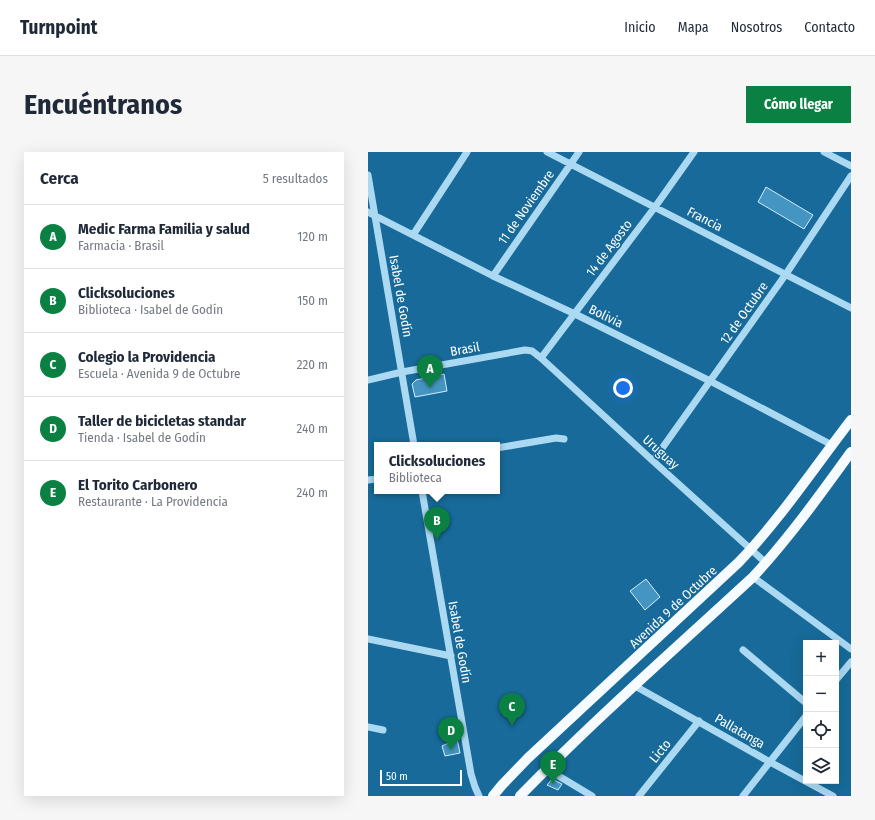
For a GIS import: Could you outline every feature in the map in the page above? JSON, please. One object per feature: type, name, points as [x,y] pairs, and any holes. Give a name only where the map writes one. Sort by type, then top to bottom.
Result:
[{"type":"main road","name":"Avenida 9 de Octubre","points":[[493,796],[528,758],[676,622],[751,550],[793,499],[851,420]]},
{"type":"main road","points":[[520,796],[635,686],[753,577],[809,511],[851,452]]},
{"type":"street","points":[[413,235],[468,152]]},
{"type":"street","name":"Francia","points":[[547,152],[851,308]]},
{"type":"street","name":"11 de Noviembre","points":[[492,276],[579,152]]},
{"type":"street","name":"14 de Agosto","points":[[541,358],[655,207],[694,152]]},
{"type":"street","points":[[824,152],[851,166]]},
{"type":"street","name":"Isabel de Godín","points":[[368,175],[414,442]]},
{"type":"street","name":"12 de Octubre","points":[[653,461],[786,274],[851,176]]},
{"type":"street","name":"Bolivia","points":[[368,212],[492,276],[575,314],[710,381],[832,445]]},
{"type":"street","name":"Brasil","points":[[368,380],[402,372],[525,350],[532,351],[541,358]]},
{"type":"street","name":"Uruguay","points":[[541,358],[766,563]]},
{"type":"street","points":[[500,447],[556,438],[564,439]]},
{"type":"street","name":"Isabel de Godín","points":[[423,494],[471,774],[479,796]]},
{"type":"street","points":[[753,577],[851,649]]},
{"type":"street","points":[[368,639],[451,656]]},
{"type":"street","points":[[743,650],[803,700]]},
{"type":"street","points":[[839,676],[851,662]]},
{"type":"street","name":"Pallatanga","points":[[635,686],[833,796]]},
{"type":"street","points":[[743,796],[803,720]]},
{"type":"street","name":"Licto","points":[[639,796],[699,721]]},
{"type":"street","points":[[368,727],[383,730]]},
{"type":"street","points":[[547,769],[592,796]]},
{"type":"building","points":[[766,187],[813,215],[804,229],[758,202]]},
{"type":"building","points":[[444,374],[447,391],[415,397],[412,384],[416,380]]},
{"type":"building","points":[[646,579],[660,597],[645,610],[630,591]]},
{"type":"building","points":[[457,739],[460,753],[445,756],[442,746]]},
{"type":"building","points":[[552,779],[562,784],[558,790],[547,785]]},
{"type":"place","name":"Medic Farma Familia y salud","points":[[430,388]]},
{"type":"place","name":"Clicksoluciones","points":[[437,540]]},
{"type":"place","name":"Colegio la Providencia","points":[[512,726]]},
{"type":"place","name":"Taller de bicicletas standar","points":[[451,750]]},
{"type":"place","name":"El Torito Carbonero","points":[[553,784]]}]
